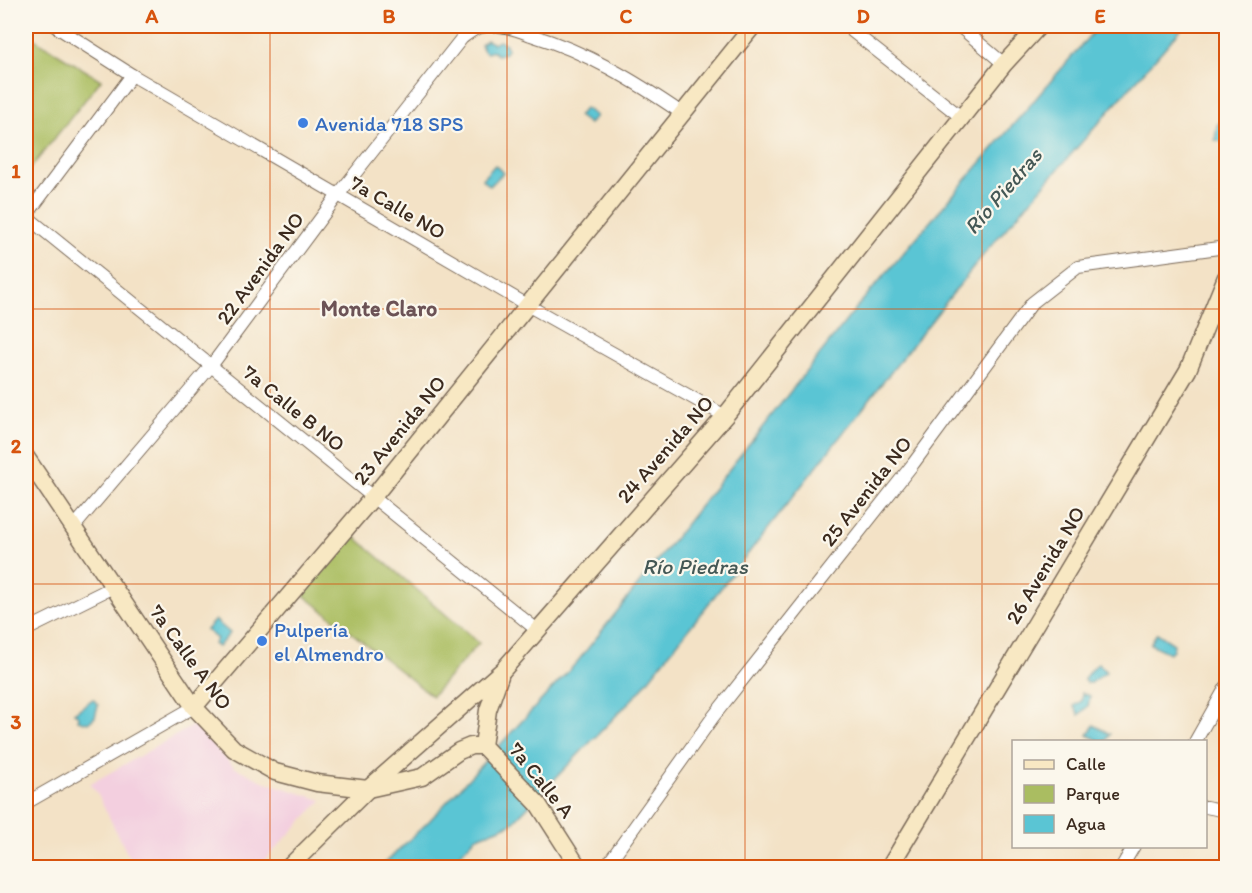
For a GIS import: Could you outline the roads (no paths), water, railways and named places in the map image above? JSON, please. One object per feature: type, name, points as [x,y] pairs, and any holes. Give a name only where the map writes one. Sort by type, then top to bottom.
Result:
[{"type":"street","name":"7a Calle NO","points":[[55,26],[132,75],[338,195],[725,416]]},
{"type":"street","name":"22 Avenida NO","points":[[73,528],[212,366],[338,195],[462,38],[474,29],[486,26],[506,26],[550,40],[640,84],[683,114]]},
{"type":"street","name":"23 Avenida NO","points":[[26,803],[194,707],[373,497],[753,26]]},
{"type":"street","points":[[958,26],[1004,64]]},
{"type":"street","name":"24 Avenida NO","points":[[288,867],[369,789],[503,670],[725,416],[961,117],[1004,64],[1039,26]]},
{"type":"street","points":[[852,31],[961,117]]},
{"type":"street","points":[[26,216],[132,75]]},
{"type":"street","name":"7a Calle B NO","points":[[26,216],[537,630]]},
{"type":"street","name":"25 Avenida NO","points":[[605,867],[713,717],[913,464],[1032,303],[1078,267],[1227,247]]},
{"type":"street","name":"26 Avenida NO","points":[[889,867],[1188,370],[1227,277]]},
{"type":"street","name":"7a Calle A NO","points":[[27,462],[194,707],[234,749],[275,772],[317,783],[369,789],[422,777],[459,751],[471,746],[486,748]]},
{"type":"street","points":[[26,630],[113,587]]},
{"type":"street","points":[[486,748],[488,710],[503,670]]},
{"type":"street","points":[[1196,740],[1227,687]]},
{"type":"street","name":"7a Calle A","points":[[486,748],[538,804],[579,867]]},
{"type":"street","points":[[1207,807],[1227,811]]},
{"type":"street","points":[[1122,867],[1133,848]]},
{"type":"water","name":"Río Piedras","points":[[1098,26],[1184,26],[988,249],[639,692],[511,824],[475,838],[448,867],[380,868],[430,820],[578,661],[857,307]]},
{"type":"water","points":[[486,40],[494,44],[499,41],[506,44],[505,53],[497,55],[493,51],[487,53],[484,51],[481,45]]},
{"type":"water","points":[[585,108],[596,116],[589,124],[578,116]]},
{"type":"water","points":[[1226,116],[1226,143],[1215,140],[1217,125]]},
{"type":"water","points":[[495,165],[503,173],[490,186],[482,179]]},
{"type":"water","points":[[215,620],[230,633],[218,647],[214,644],[217,639],[206,630]]},
{"type":"water","points":[[1157,633],[1174,644],[1173,650],[1169,653],[1150,644]]},
{"type":"water","points":[[1098,663],[1106,672],[1091,683],[1087,683],[1084,680],[1085,677]]},
{"type":"water","points":[[1082,693],[1090,696],[1088,706],[1079,715],[1074,706],[1081,701]]},
{"type":"water","points":[[93,699],[98,705],[95,717],[88,723],[78,720],[79,716],[74,713]]},
{"type":"water","points":[[1094,725],[1110,734],[1107,740],[1098,740],[1088,735]]},
{"type":"place","name":"Avenida 718 SPS","points":[[303,123]]},
{"type":"place","name":"Pulpería el Almendro","points":[[262,641]]},
{"type":"district","name":"Monte Claro","points":[[379,308]]}]
